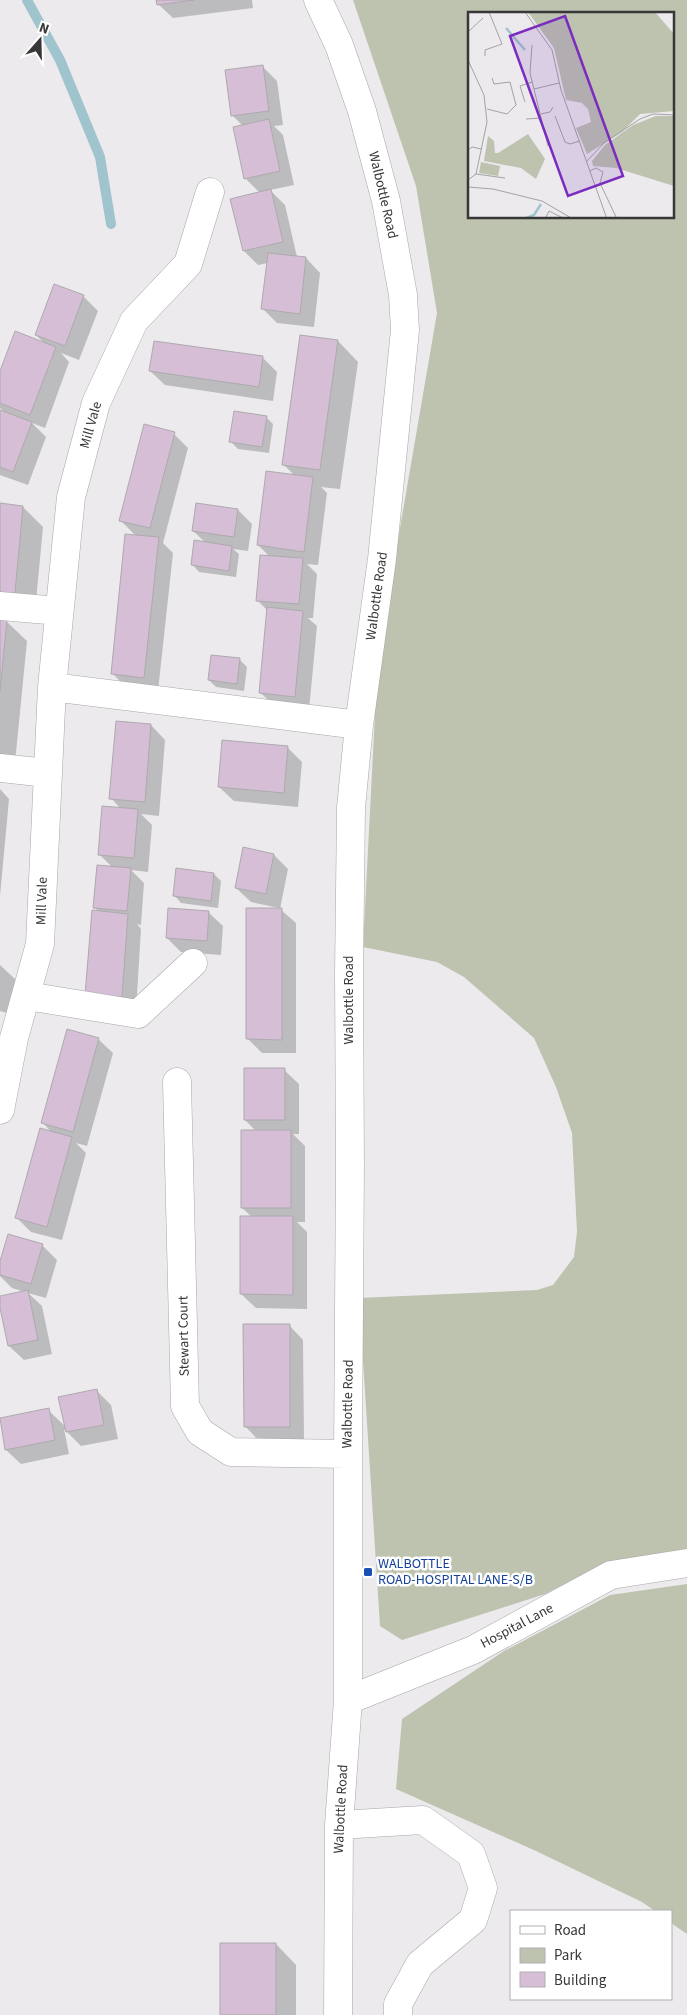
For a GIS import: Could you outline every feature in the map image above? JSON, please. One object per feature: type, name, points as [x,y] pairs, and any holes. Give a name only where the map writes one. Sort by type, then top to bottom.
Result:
[{"type":"street","name":"Walbottle Road","points":[[318,0],[339,44],[362,110],[386,201],[404,304],[405,330],[382,559],[359,725],[351,808],[348,1700],[339,1825],[338,2015]]},
{"type":"street","name":"Mill Vale","points":[[0,1110],[7,1036],[27,996],[40,944],[52,687],[71,498],[96,403],[134,321],[188,264],[210,192]]},
{"type":"street","points":[[0,606],[59,611]]},
{"type":"street","points":[[52,687],[359,725]]},
{"type":"street","points":[[0,768],[47,773]]},
{"type":"street","points":[[27,996],[138,1014],[192,963]]},
{"type":"street","name":"Stewart Court","points":[[177,1082],[185,1406],[200,1432],[231,1452],[348,1454]]},
{"type":"street","name":"Hospital Lane","points":[[348,1700],[474,1650],[611,1576],[687,1564]]},
{"type":"street","points":[[339,1825],[423,1820],[471,1854],[483,1888],[473,1920],[420,1964],[398,2004],[398,2015]]},
{"type":"green space","points":[[353,0],[687,0],[687,1550],[603,1565],[545,1594],[402,1640],[380,1626],[359,1298],[537,1290],[553,1285],[574,1257],[577,1232],[572,1133],[556,1087],[534,1038],[464,977],[437,962],[363,947],[378,656],[437,313],[416,186]]},
{"type":"green space","points":[[687,1584],[687,1934],[672,1924],[672,1910],[654,1910],[642,1902],[536,1851],[396,1789],[402,1719],[504,1651],[610,1595]]},
{"type":"building","points":[[156,0],[194,0],[157,5]]},
{"type":"building","points":[[263,65],[269,111],[231,116],[225,70]]},
{"type":"building","points":[[269,119],[280,171],[244,179],[233,127]]},
{"type":"building","points":[[271,189],[283,242],[243,251],[230,199]]},
{"type":"building","points":[[268,253],[306,257],[300,314],[261,309]]},
{"type":"building","points":[[54,284],[84,295],[65,346],[35,335]]},
{"type":"building","points":[[15,331],[56,347],[30,415],[0,403],[0,371]]},
{"type":"building","points":[[300,335],[338,340],[320,470],[282,465]]},
{"type":"building","points":[[154,341],[263,356],[259,387],[149,371]]},
{"type":"building","points":[[0,410],[32,422],[13,472],[0,467]]},
{"type":"building","points":[[234,411],[267,416],[262,447],[229,442]]},
{"type":"building","points":[[144,424],[175,432],[150,528],[119,521]]},
{"type":"building","points":[[266,471],[313,477],[304,552],[257,545]]},
{"type":"building","points":[[0,503],[23,506],[14,603],[0,601]]},
{"type":"building","points":[[196,503],[238,509],[234,537],[192,531]]},
{"type":"building","points":[[125,534],[159,537],[144,678],[111,674]]},
{"type":"building","points":[[194,540],[232,546],[229,571],[191,565]]},
{"type":"building","points":[[260,555],[303,558],[299,604],[256,601]]},
{"type":"building","points":[[267,607],[303,611],[295,697],[259,693]]},
{"type":"building","points":[[0,619],[7,620],[0,691]]},
{"type":"building","points":[[211,655],[240,658],[237,684],[208,680]]},
{"type":"building","points":[[116,721],[151,724],[145,802],[109,799]]},
{"type":"building","points":[[222,740],[288,746],[284,793],[218,787]]},
{"type":"building","points":[[102,806],[138,809],[134,858],[98,855]]},
{"type":"building","points":[[243,847],[274,854],[266,894],[235,888]]},
{"type":"building","points":[[97,865],[131,868],[127,911],[93,908]]},
{"type":"building","points":[[176,868],[214,873],[211,901],[173,896]]},
{"type":"building","points":[[168,908],[209,911],[207,941],[166,938]]},
{"type":"building","points":[[246,908],[282,908],[282,1040],[246,1039]]},
{"type":"building","points":[[92,910],[128,914],[122,997],[85,995]]},
{"type":"building","points":[[67,1029],[99,1038],[73,1132],[41,1123]]},
{"type":"building","points":[[244,1068],[285,1068],[285,1120],[244,1120]]},
{"type":"building","points":[[40,1128],[72,1137],[47,1227],[15,1218]]},
{"type":"building","points":[[241,1130],[291,1130],[291,1208],[241,1208]]},
{"type":"building","points":[[240,1216],[293,1216],[293,1295],[240,1294]]},
{"type":"building","points":[[8,1234],[43,1244],[31,1284],[0,1275],[0,1261]]},
{"type":"building","points":[[28,1290],[38,1340],[8,1346],[0,1308],[0,1296]]},
{"type":"building","points":[[243,1324],[290,1324],[290,1427],[244,1427]]},
{"type":"building","points":[[97,1389],[104,1425],[66,1432],[58,1397]]},
{"type":"building","points":[[49,1408],[55,1440],[5,1450],[0,1418]]},
{"type":"building","points":[[220,1943],[276,1943],[276,2015],[220,2015]]},
{"type":"waterway","points":[[27,0],[60,60],[100,157],[111,224]]},
{"type":"place","name":"WALBOTTLE ROAD-HOSPITAL LANE-S/B","points":[[368,1572]]}]
